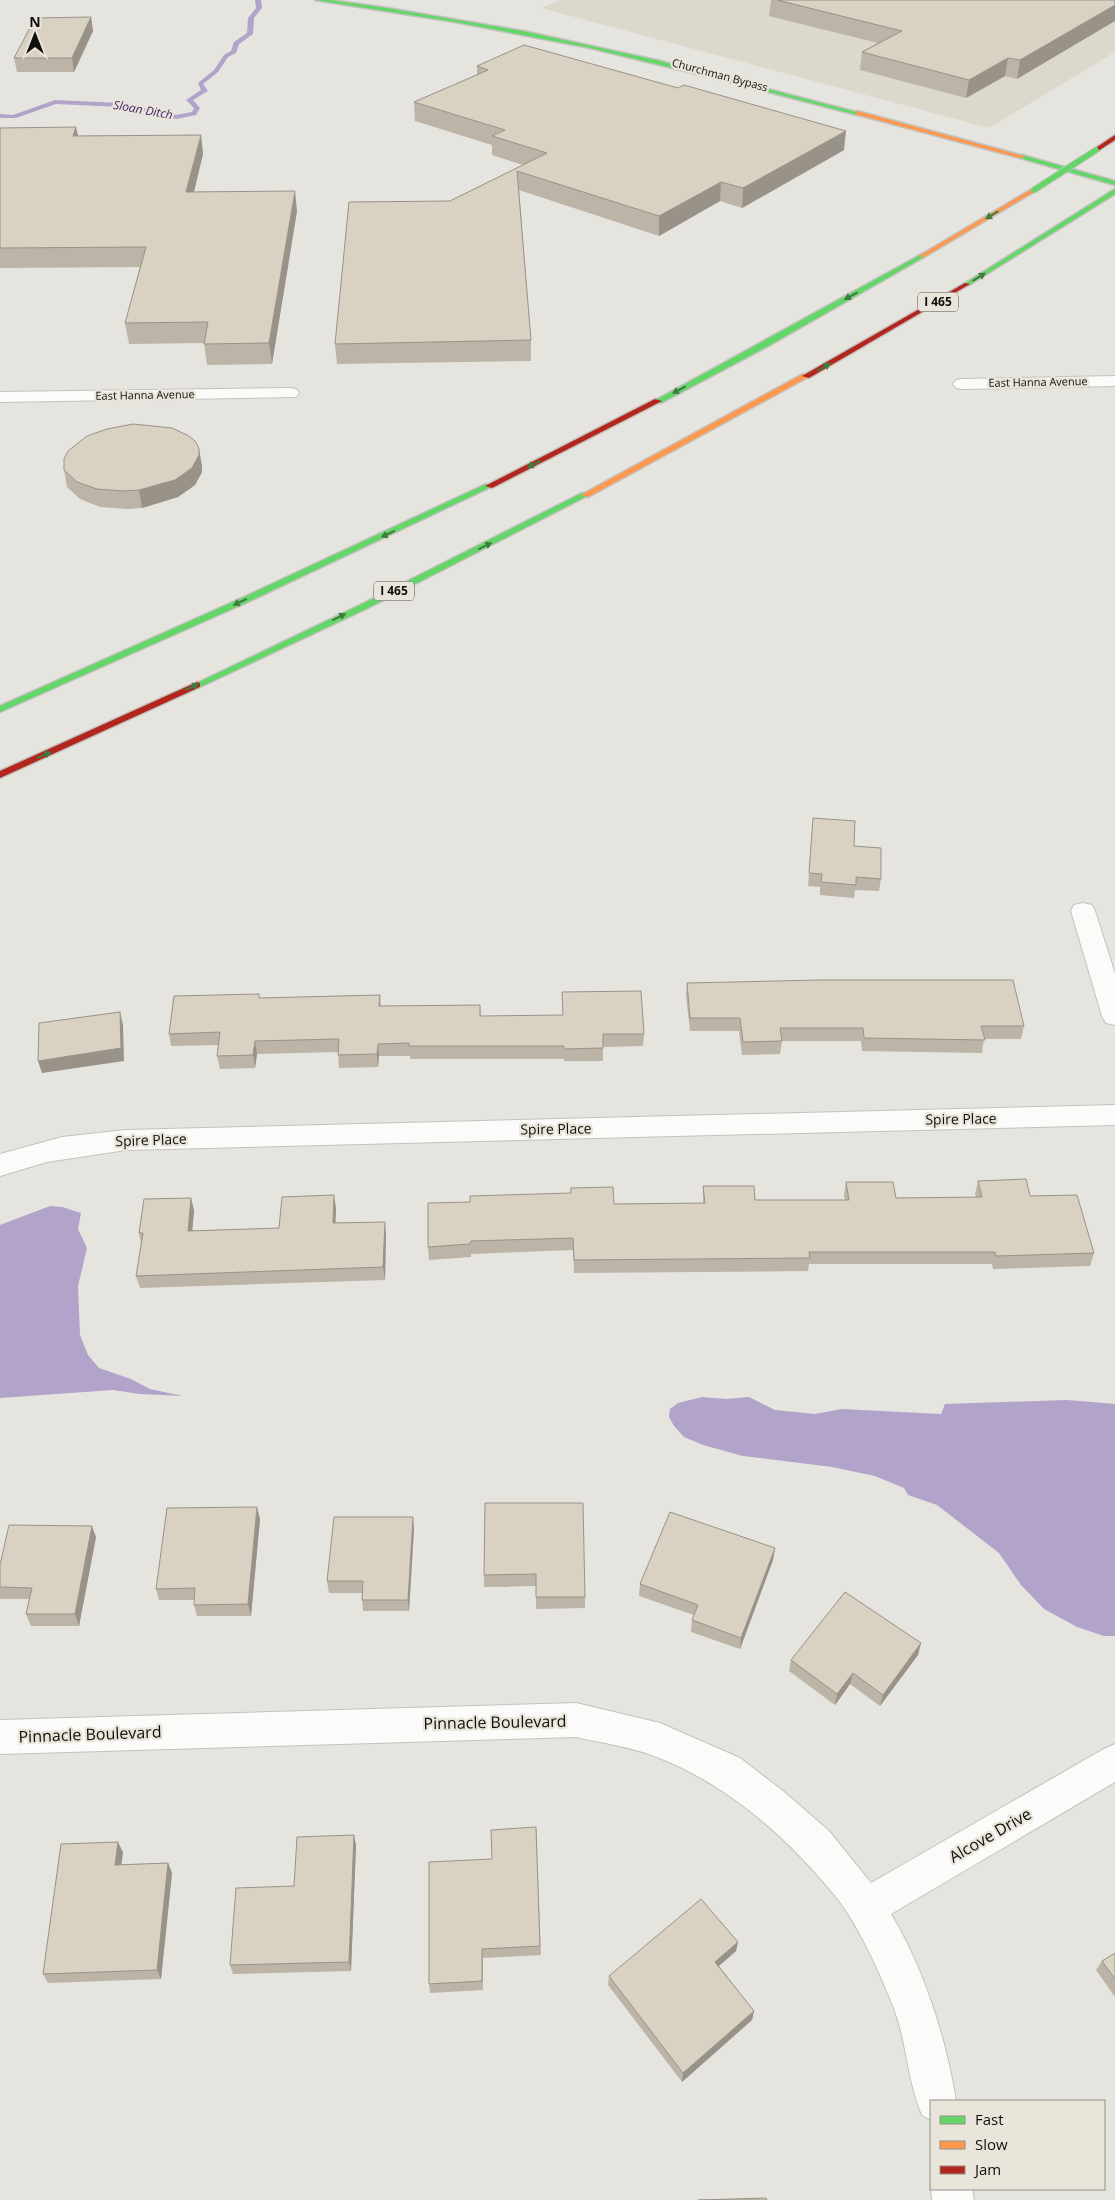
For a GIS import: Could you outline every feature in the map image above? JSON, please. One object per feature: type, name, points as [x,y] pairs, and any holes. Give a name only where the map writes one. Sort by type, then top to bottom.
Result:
[{"type":"main road","name":"Churchman Bypass","points":[[318,0],[505,26],[601,46],[685,66],[1115,183]]},
{"type":"main road","points":[[0,710],[360,548],[597,432],[722,367],[878,281],[1034,190],[1115,137]]},
{"type":"main road","name":"I 465","points":[[0,775],[264,653],[553,512],[855,350],[934,304],[1115,191]]},
{"type":"street","name":"East Hanna Avenue","points":[[962,384],[1115,381]]},
{"type":"street","name":"East Hanna Avenue","points":[[0,397],[290,393]]},
{"type":"street","points":[[1083,910],[1115,1016]]},
{"type":"street","name":"Spire Place","points":[[0,1165],[40,1151],[80,1144],[126,1140],[1115,1115]]},
{"type":"street","name":"Pinnacle Boulevard","points":[[0,1737],[518,1720],[576,1720],[660,1740],[733,1775],[816,1844],[851,1886],[886,1942],[913,2006],[924,2038],[936,2100]]},
{"type":"street","name":"Alcove Drive","points":[[864,1908],[1115,1762]]},
{"type":"shaded area","points":[[560,0],[1115,0],[1115,52],[989,128],[541,8]]},
{"type":"shaded area","points":[[50,1206],[62,1207],[81,1213],[78,1229],[87,1248],[78,1286],[80,1335],[88,1355],[99,1368],[131,1379],[150,1389],[183,1396],[140,1394],[113,1390],[0,1398],[0,1225]]},
{"type":"shaded area","points":[[702,1397],[726,1399],[749,1397],[775,1410],[815,1414],[842,1409],[941,1414],[945,1404],[1067,1400],[1115,1404],[1115,1636],[1104,1636],[1077,1627],[1044,1609],[1021,1585],[999,1553],[937,1505],[908,1495],[904,1488],[875,1476],[832,1467],[743,1456],[703,1445],[684,1437],[669,1417],[670,1409],[678,1403]]},
{"type":"building","points":[[777,0],[1115,0],[1115,5],[1020,60],[1008,58],[969,80],[862,52],[902,31]]},
{"type":"building","points":[[91,17],[72,58],[14,58],[35,18]]},
{"type":"building","points":[[524,45],[678,88],[684,85],[846,131],[743,188],[721,182],[659,216],[517,171],[531,340],[335,344],[349,202],[450,201],[547,153],[492,136],[505,130],[414,102],[488,70],[477,66]]},
{"type":"building","points":[[76,127],[73,136],[201,135],[186,192],[295,191],[269,343],[204,344],[208,322],[125,323],[146,247],[0,248],[0,128]]},
{"type":"building","points":[[133,424],[172,428],[189,436],[196,442],[199,449],[199,455],[192,468],[175,480],[139,490],[123,491],[97,489],[77,482],[64,470],[64,459],[68,451],[87,436],[107,429]]},
{"type":"building","points":[[813,818],[855,821],[854,846],[881,848],[881,879],[856,877],[856,885],[821,882],[822,874],[809,873]]},
{"type":"building","points":[[820,980],[1013,980],[1024,1026],[981,1026],[985,1040],[864,1038],[863,1028],[780,1028],[782,1041],[743,1042],[740,1018],[690,1018],[687,983]]},
{"type":"building","points":[[641,991],[644,1034],[603,1034],[603,1048],[564,1049],[564,1046],[409,1046],[409,1043],[378,1044],[377,1054],[338,1055],[339,1039],[255,1041],[253,1055],[217,1056],[220,1032],[169,1034],[174,996],[259,994],[259,998],[380,995],[379,1006],[480,1005],[480,1016],[563,1015],[562,992]]},
{"type":"building","points":[[120,1012],[121,1048],[38,1061],[39,1023]]},
{"type":"building","points":[[1026,1179],[1030,1196],[1077,1195],[1094,1253],[996,1256],[995,1252],[809,1252],[810,1258],[574,1260],[573,1238],[471,1241],[470,1244],[428,1247],[428,1203],[470,1202],[470,1196],[571,1193],[571,1188],[613,1187],[614,1204],[705,1203],[703,1186],[754,1186],[755,1200],[849,1200],[846,1182],[893,1182],[896,1198],[982,1197],[978,1181]]},
{"type":"building","points":[[334,1195],[333,1223],[385,1222],[383,1267],[136,1276],[143,1233],[139,1233],[144,1199],[191,1198],[188,1231],[279,1228],[282,1197]]},
{"type":"building","points":[[485,1503],[583,1503],[585,1597],[536,1597],[536,1574],[484,1575]]},
{"type":"building","points":[[257,1507],[248,1604],[194,1605],[195,1588],[156,1589],[167,1508]]},
{"type":"building","points":[[670,1512],[775,1548],[741,1638],[692,1620],[698,1605],[640,1584]]},
{"type":"building","points":[[334,1517],[413,1517],[408,1600],[362,1600],[363,1581],[327,1581]]},
{"type":"building","points":[[9,1525],[92,1526],[75,1614],[26,1614],[32,1588],[0,1587],[0,1565]]},
{"type":"building","points":[[845,1592],[921,1643],[883,1695],[853,1673],[837,1694],[791,1660]]},
{"type":"building","points":[[536,1827],[540,1946],[482,1949],[482,1981],[429,1984],[429,1862],[492,1859],[491,1830]]},
{"type":"building","points":[[354,1835],[349,1962],[230,1965],[236,1888],[294,1886],[297,1837]]},
{"type":"building","points":[[118,1842],[115,1865],[168,1863],[157,1970],[43,1974],[61,1844]]},
{"type":"building","points":[[701,1899],[738,1942],[715,1962],[754,2011],[683,2073],[609,1976]]},
{"type":"building","points":[[1115,1953],[1115,1979],[1102,1961]]},
{"type":"building","points":[[766,2198],[767,2200],[698,2200]]},
{"type":"waterway","name":"Sloan Ditch","points":[[0,116],[14,117],[55,102],[121,105],[176,117],[194,114],[197,108],[189,100],[205,91],[200,84],[216,71],[226,56],[234,52],[236,43],[250,34],[251,18],[259,8],[258,0]]},
{"type":"traffic: fast","points":[[318,0],[455,20],[590,47],[723,78],[857,113]]},
{"type":"traffic: fast","points":[[1034,190],[1096,150]]},
{"type":"traffic: fast","points":[[1022,157],[1115,183]]},
{"type":"traffic: fast","points":[[967,284],[1115,191]]},
{"type":"traffic: fast","points":[[658,401],[767,343],[922,256]]},
{"type":"traffic: fast","points":[[0,709],[247,599],[489,486]]},
{"type":"traffic: fast","points":[[197,685],[365,606],[585,495]]},
{"type":"traffic: slow","points":[[857,113],[1022,157]]},
{"type":"traffic: slow","points":[[922,256],[1034,190]]},
{"type":"traffic: slow","points":[[585,495],[806,376]]},
{"type":"traffic: jam","points":[[1096,150],[1115,137]]},
{"type":"traffic: jam","points":[[806,376],[967,284]]},
{"type":"traffic: jam","points":[[489,486],[658,401]]},
{"type":"traffic: jam","points":[[0,775],[197,685]]}]
